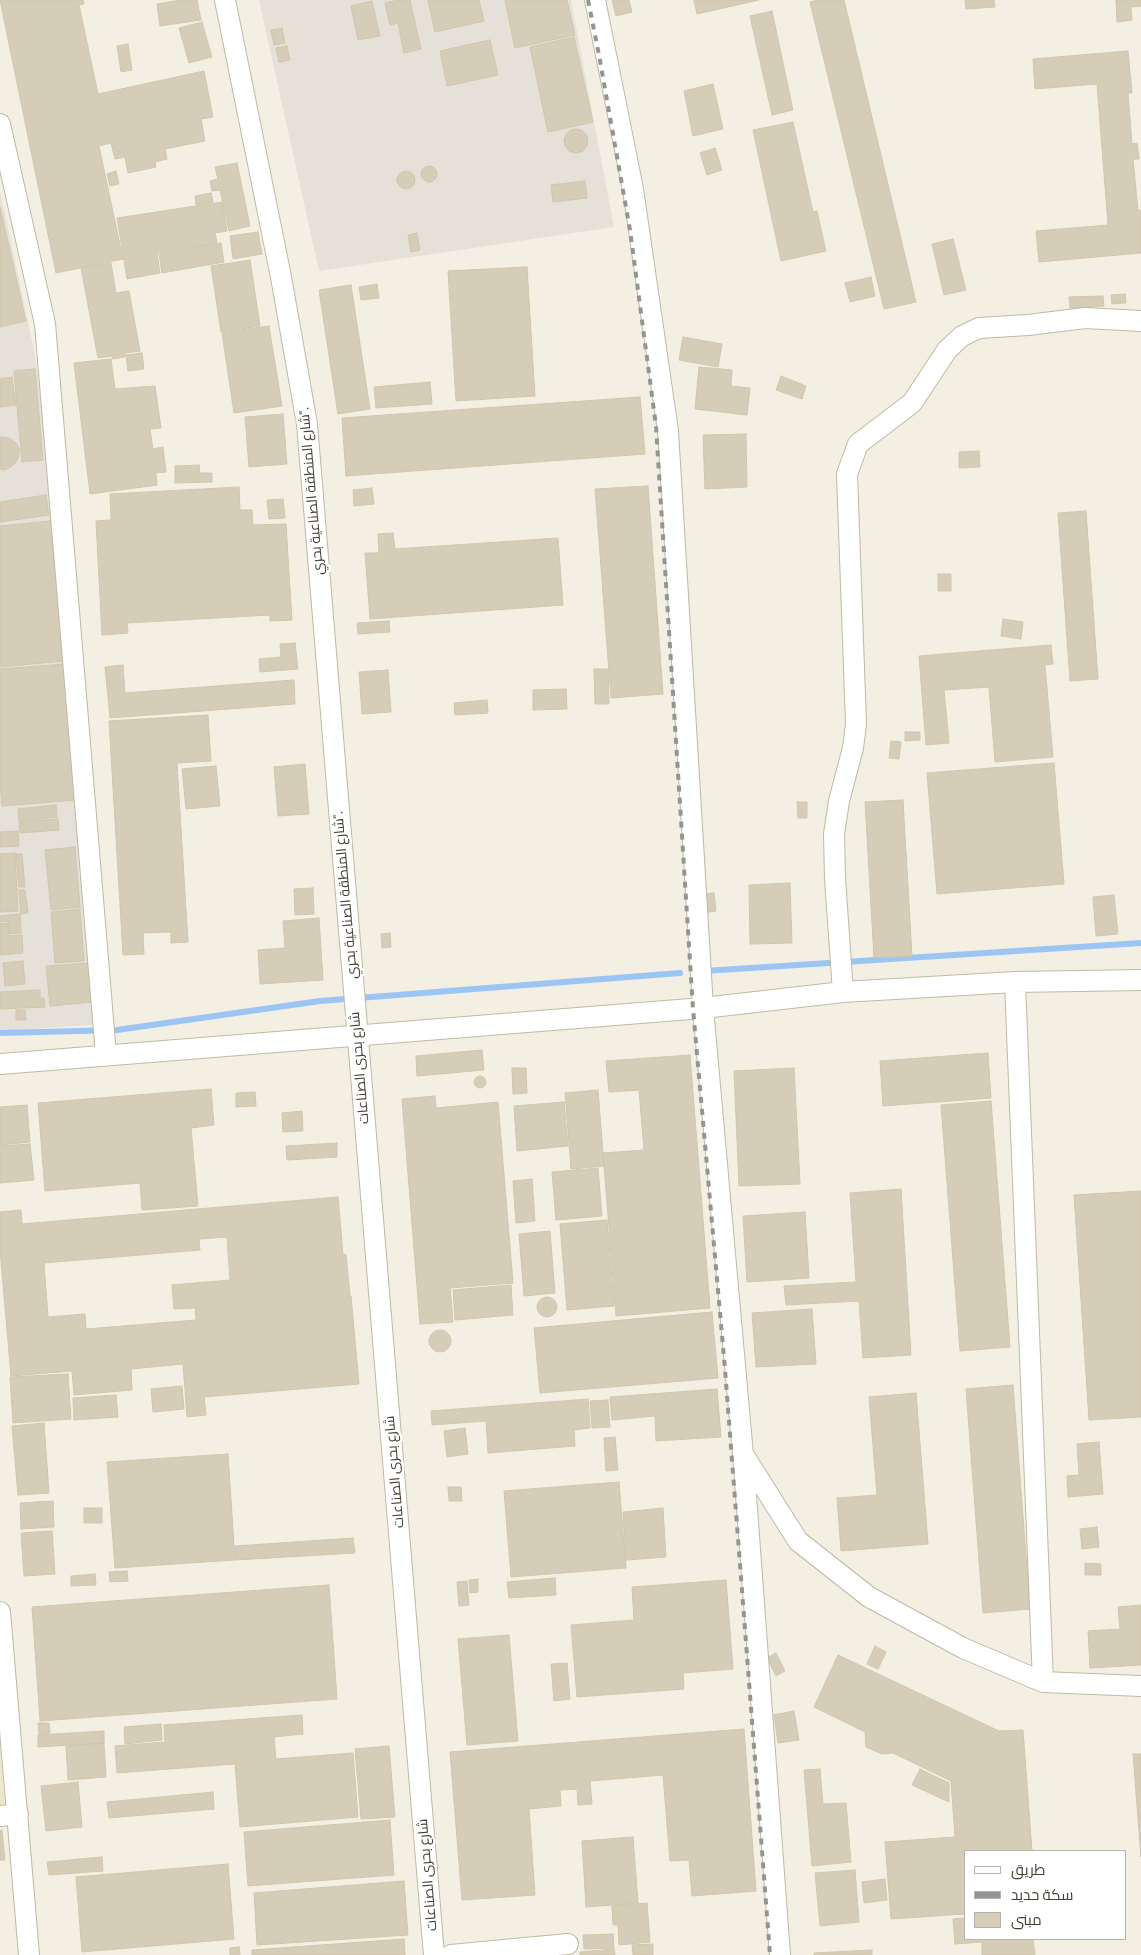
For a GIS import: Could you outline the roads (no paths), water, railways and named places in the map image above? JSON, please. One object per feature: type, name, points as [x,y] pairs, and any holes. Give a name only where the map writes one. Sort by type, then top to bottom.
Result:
[{"type":"street","name":"شارع المنطقة الصناعية بحري\".","points":[[224,0],[281,277],[307,424],[353,998]]},
{"type":"street","points":[[595,0],[633,188],[668,431],[703,1008],[744,1455],[780,1955]]},
{"type":"street","points":[[0,124],[45,324],[105,1046]]},
{"type":"street","points":[[843,992],[835,879],[834,834],[839,802],[853,748],[856,724],[847,474],[858,444],[912,403],[947,350],[962,336],[979,328],[1028,325],[1086,318],[1141,321]]},
{"type":"street","points":[[0,1064],[105,1046],[356,1036],[703,1008],[843,992],[1016,982],[1141,980]]},
{"type":"street","points":[[1016,982],[1043,1682]]},
{"type":"street","name":"شارع بحرى الصناعات","points":[[353,998],[434,1955]]},
{"type":"street","points":[[744,1455],[798,1541],[869,1597],[963,1648],[1043,1682],[1141,1686]]},
{"type":"street","points":[[0,1612],[9,1815],[29,1955]]},
{"type":"street","points":[[451,1955],[568,1944]]},
{"type":"waterway","points":[[704,971],[1141,943]]},
{"type":"waterway","points":[[0,1033],[117,1030],[320,1001],[680,973]]},
{"type":"railway","points":[[588,0],[630,230],[656,426],[693,1009],[725,1369],[770,1955]]}]
